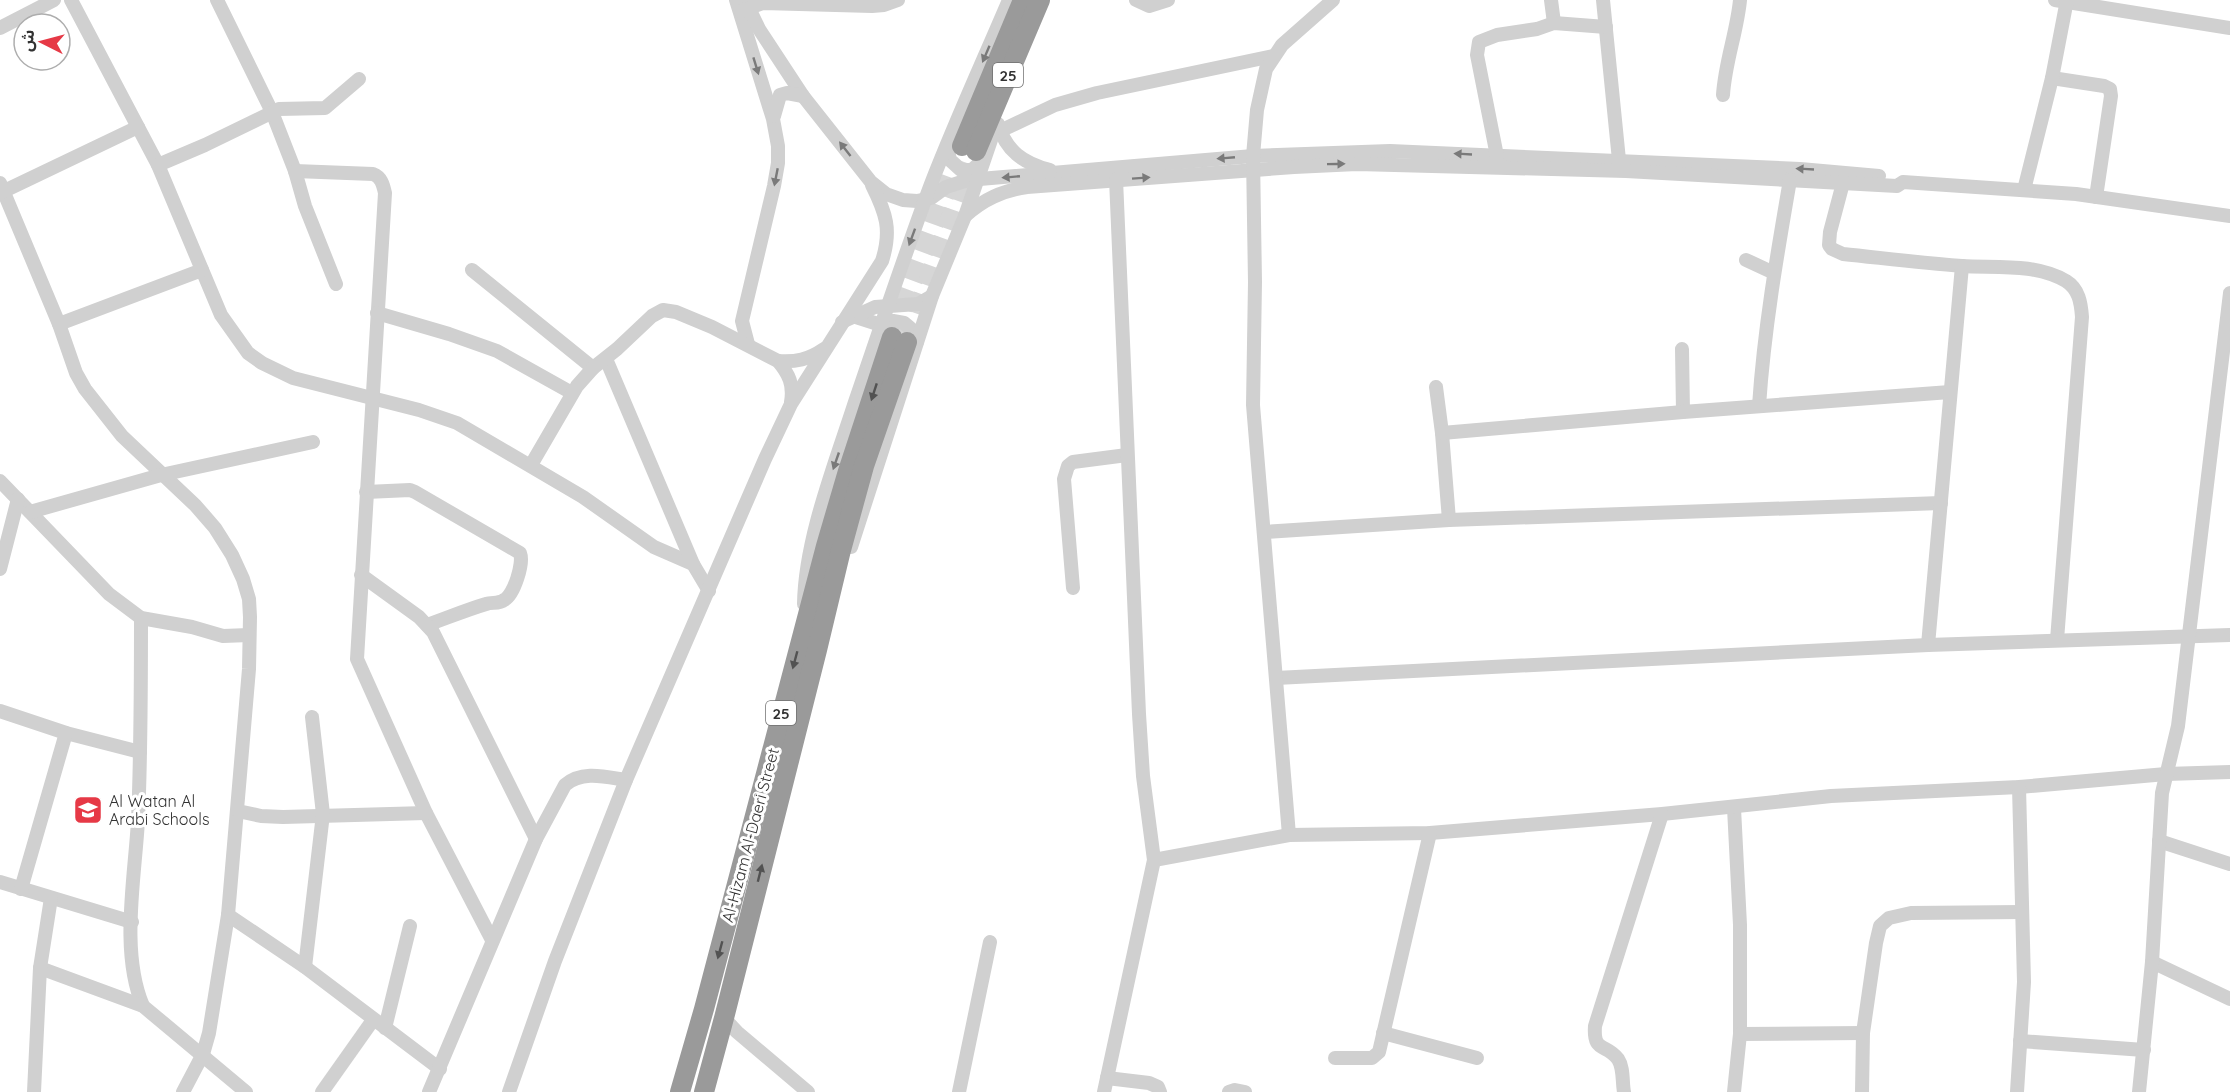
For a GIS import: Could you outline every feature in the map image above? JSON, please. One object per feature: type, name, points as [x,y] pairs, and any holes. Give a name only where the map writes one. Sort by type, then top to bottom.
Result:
[{"type":"highway","name":"25","points":[[967,150],[1023,0]]},
{"type":"highway","name":"25","points":[[967,150],[1040,0]]},
{"type":"highway","name":"Al-Hizam Al-Daeri Street","points":[[680,1092],[814,623],[841,550],[899,336]]},
{"type":"highway","name":"Al-Hizam Al-Daeri Street","points":[[704,1092],[724,1018],[814,623]]},
{"type":"street","points":[[0,28],[54,0]]},
{"type":"street","points":[[71,0],[158,165],[221,315],[248,353],[262,363],[293,378],[443,417],[531,465],[583,497],[654,547],[693,564]]},
{"type":"street","points":[[217,0],[272,112],[296,171],[305,206],[336,284]]},
{"type":"street","points":[[742,5],[764,3],[884,5],[898,0]]},
{"type":"street","points":[[814,623],[805,584],[826,491],[899,336],[932,296],[965,216],[977,179],[967,150],[1009,0]]},
{"type":"street","points":[[1049,0],[999,126],[1011,149],[1024,161],[1061,173]]},
{"type":"street","points":[[1136,0],[1149,6],[1168,0]]},
{"type":"street","points":[[1289,835],[1253,405],[1255,250],[1252,163],[1261,87],[1266,69],[1282,45],[1333,0]]},
{"type":"street","points":[[1551,0],[1554,23]]},
{"type":"street","points":[[1603,0],[1619,160]]},
{"type":"street","points":[[1723,95],[1724,78],[1737,29],[1740,0]]},
{"type":"street","points":[[2024,190],[2052,78],[2063,1],[2230,28]]},
{"type":"street","points":[[742,5],[803,96],[871,182],[886,194],[903,200],[926,200],[952,184],[977,179],[1061,173],[1116,179],[1252,163],[1392,164],[1626,171],[1897,186],[1903,183],[2024,190],[2096,197],[2230,216]]},
{"type":"street","points":[[742,5],[778,146],[778,163],[742,321],[748,344]]},
{"type":"street","points":[[1497,156],[1477,55],[1479,42],[1497,35],[1537,29],[1554,23],[1606,27]]},
{"type":"street","points":[[903,200],[932,182],[967,150],[999,126],[1087,95],[1273,56]]},
{"type":"street","points":[[2052,78],[2104,86],[2110,89],[2111,96],[2096,197]]},
{"type":"street","points":[[158,165],[272,112],[286,108],[326,108],[359,79]]},
{"type":"street","points":[[773,120],[780,95],[787,93],[803,96]]},
{"type":"street","points":[[138,127],[1,189],[59,324],[76,373],[96,405],[122,436],[195,505],[215,528],[232,555],[249,599],[249,659],[228,915],[214,1004],[202,1054],[183,1092]]},
{"type":"street","points":[[965,216],[984,201],[1010,190],[1095,175],[1390,151],[1824,170],[1897,178],[1903,183]]},
{"type":"street","points":[[296,171],[373,174],[381,180],[385,193],[357,659],[426,813],[492,940]]},
{"type":"street","points":[[1116,179],[1143,776],[1154,860],[1105,1085],[1149,1083],[1158,1087],[1160,1092]]},
{"type":"street","points":[[1759,406],[1762,363],[1774,273],[1790,180]]},
{"type":"street","points":[[509,1092],[555,961],[626,780],[791,404],[882,261],[887,246],[887,222],[871,182]]},
{"type":"street","points":[[899,336],[888,306],[932,182]]},
{"type":"street","points":[[1843,183],[1830,232],[1829,245],[1832,249],[1843,254],[1962,266],[2012,267],[2043,273],[2068,282],[2078,293],[2082,317],[2057,640]]},
{"type":"street","points":[[1746,260],[1774,273]]},
{"type":"street","points":[[1928,645],[1962,266]]},
{"type":"street","points":[[59,324],[202,270]]},
{"type":"street","points":[[472,270],[593,368]]},
{"type":"street","points":[[2139,1092],[2152,962],[2162,793],[2178,726],[2230,292]]},
{"type":"street","points":[[842,322],[867,310],[918,304],[932,296]]},
{"type":"street","points":[[531,465],[572,393],[593,368],[657,312],[669,310],[676,312],[748,344],[778,361],[785,369],[792,385],[791,404]]},
{"type":"street","points":[[377,313],[497,351],[572,393]]},
{"type":"street","points":[[856,317],[899,336]]},
{"type":"street","points":[[712,327],[742,321]]},
{"type":"street","points":[[778,361],[801,361],[826,348]]},
{"type":"street","points":[[1682,349],[1683,412]]},
{"type":"street","points":[[606,359],[693,564],[709,591]]},
{"type":"street","points":[[1436,387],[1449,520]]},
{"type":"street","points":[[1442,433],[1950,392]]},
{"type":"street","points":[[30,512],[161,475],[313,442]]},
{"type":"street","points":[[1072,588],[1064,497],[1066,470],[1073,462],[1127,454]]},
{"type":"street","points":[[0,481],[103,588],[141,618],[192,627],[223,636],[249,635]]},
{"type":"street","points":[[366,492],[410,490],[415,492],[516,549],[522,558],[521,567],[510,595],[504,600],[427,625]]},
{"type":"street","points":[[0,569],[18,499]]},
{"type":"street","points":[[1264,532],[1449,520],[1941,503]]},
{"type":"street","points":[[361,575],[427,625],[438,642],[536,839]]},
{"type":"street","points":[[141,618],[140,752],[132,922],[135,988],[143,1006]]},
{"type":"street","points":[[1276,678],[1928,645],[2230,635]]},
{"type":"street","points":[[223,636],[249,659]]},
{"type":"street","points":[[0,711],[66,734],[140,752]]},
{"type":"street","points":[[305,967],[323,814],[312,717]]},
{"type":"street","points":[[21,889],[66,734]]},
{"type":"street","points":[[1154,860],[1289,835],[1430,833],[1734,808],[1831,796],[2019,787],[2166,774],[2230,772]]},
{"type":"street","points":[[429,1092],[536,839],[565,785],[578,777],[590,775],[626,780]]},
{"type":"street","points":[[2017,1092],[2024,982],[2019,787]]},
{"type":"street","points":[[1734,808],[1740,925],[1740,1034],[1734,1092]]},
{"type":"street","points":[[238,812],[261,816],[426,813]]},
{"type":"street","points":[[1624,1092],[1620,1064],[1613,1055],[1595,1042],[1595,1026],[1662,814]]},
{"type":"street","points":[[1335,1058],[1372,1058],[1379,1052],[1430,833]]},
{"type":"street","points":[[2159,841],[2230,864]]},
{"type":"street","points":[[0,882],[132,922]]},
{"type":"street","points":[[34,1092],[40,968],[51,898]]},
{"type":"street","points":[[1862,1092],[1863,1033],[1880,926],[1888,918],[1911,913],[2022,912]]},
{"type":"street","points":[[228,915],[305,967],[440,1069]]},
{"type":"street","points":[[385,1028],[410,926]]},
{"type":"street","points":[[959,1092],[990,942]]},
{"type":"street","points":[[2152,962],[2230,999]]},
{"type":"street","points":[[40,968],[143,1006],[246,1092]]},
{"type":"street","points":[[724,1018],[737,1032],[808,1092]]},
{"type":"street","points":[[322,1092],[373,1020]]},
{"type":"street","points":[[1383,1033],[1478,1058]]},
{"type":"street","points":[[1740,1034],[1863,1033]]},
{"type":"street","points":[[2020,1041],[2144,1050]]},
{"type":"street","points":[[1228,1092],[1235,1090],[1245,1092]]},
{"type":"tunnel","points":[[907,342],[970,164]]},
{"type":"tunnel","points":[[892,337],[952,174]]},
{"type":"place","name":"Al Watan Al Arabi Schools","points":[[88,810]]}]
